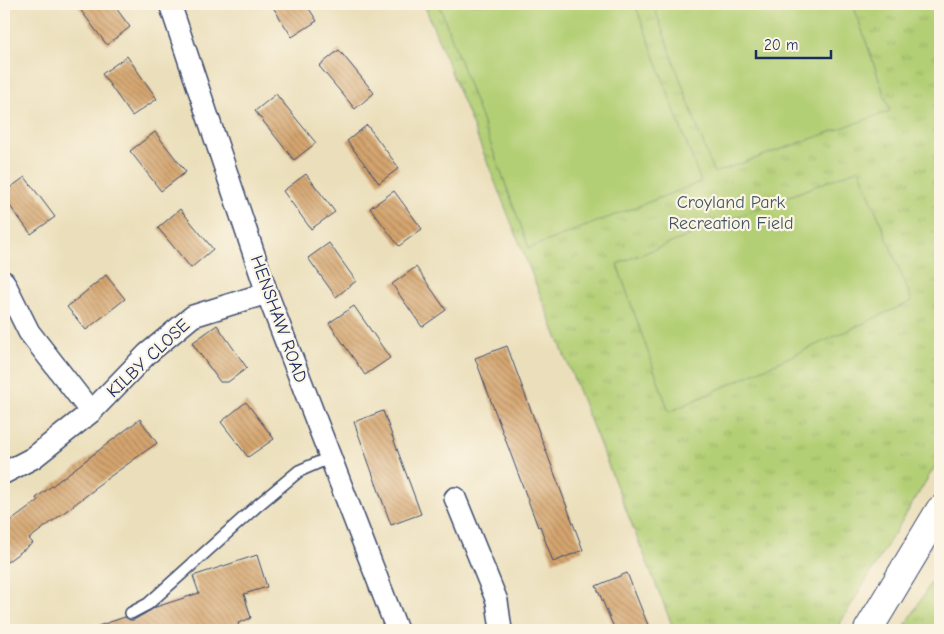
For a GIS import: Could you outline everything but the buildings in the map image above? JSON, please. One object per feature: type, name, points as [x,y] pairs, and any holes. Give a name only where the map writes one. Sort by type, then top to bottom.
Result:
[{"type":"street","name":"HENSHAW ROAD","points":[[170,4],[267,293],[397,630]]},
{"type":"street","name":"KILBY CLOSE","points":[[4,282],[29,332],[91,412]]},
{"type":"street","name":"KILBY CLOSE","points":[[4,473],[33,458],[91,412],[147,354],[193,316],[267,293]]},
{"type":"street","points":[[455,498],[497,601],[501,630]]},
{"type":"street","points":[[868,630],[940,510]]},
{"type":"lane","points":[[131,613],[148,604],[258,505],[299,471],[331,458]]},
{"type":"green space","name":"Croyland Park Recreation Field","points":[[424,4],[940,4],[940,458],[836,630],[674,630]]},
{"type":"green space","points":[[439,4],[635,4],[701,182],[529,248]]},
{"type":"green space","points":[[653,4],[853,4],[890,111],[714,173]]},
{"type":"green space","points":[[859,169],[912,301],[669,412],[617,264]]},
{"type":"green space","points":[[940,567],[940,630],[903,630]]}]
